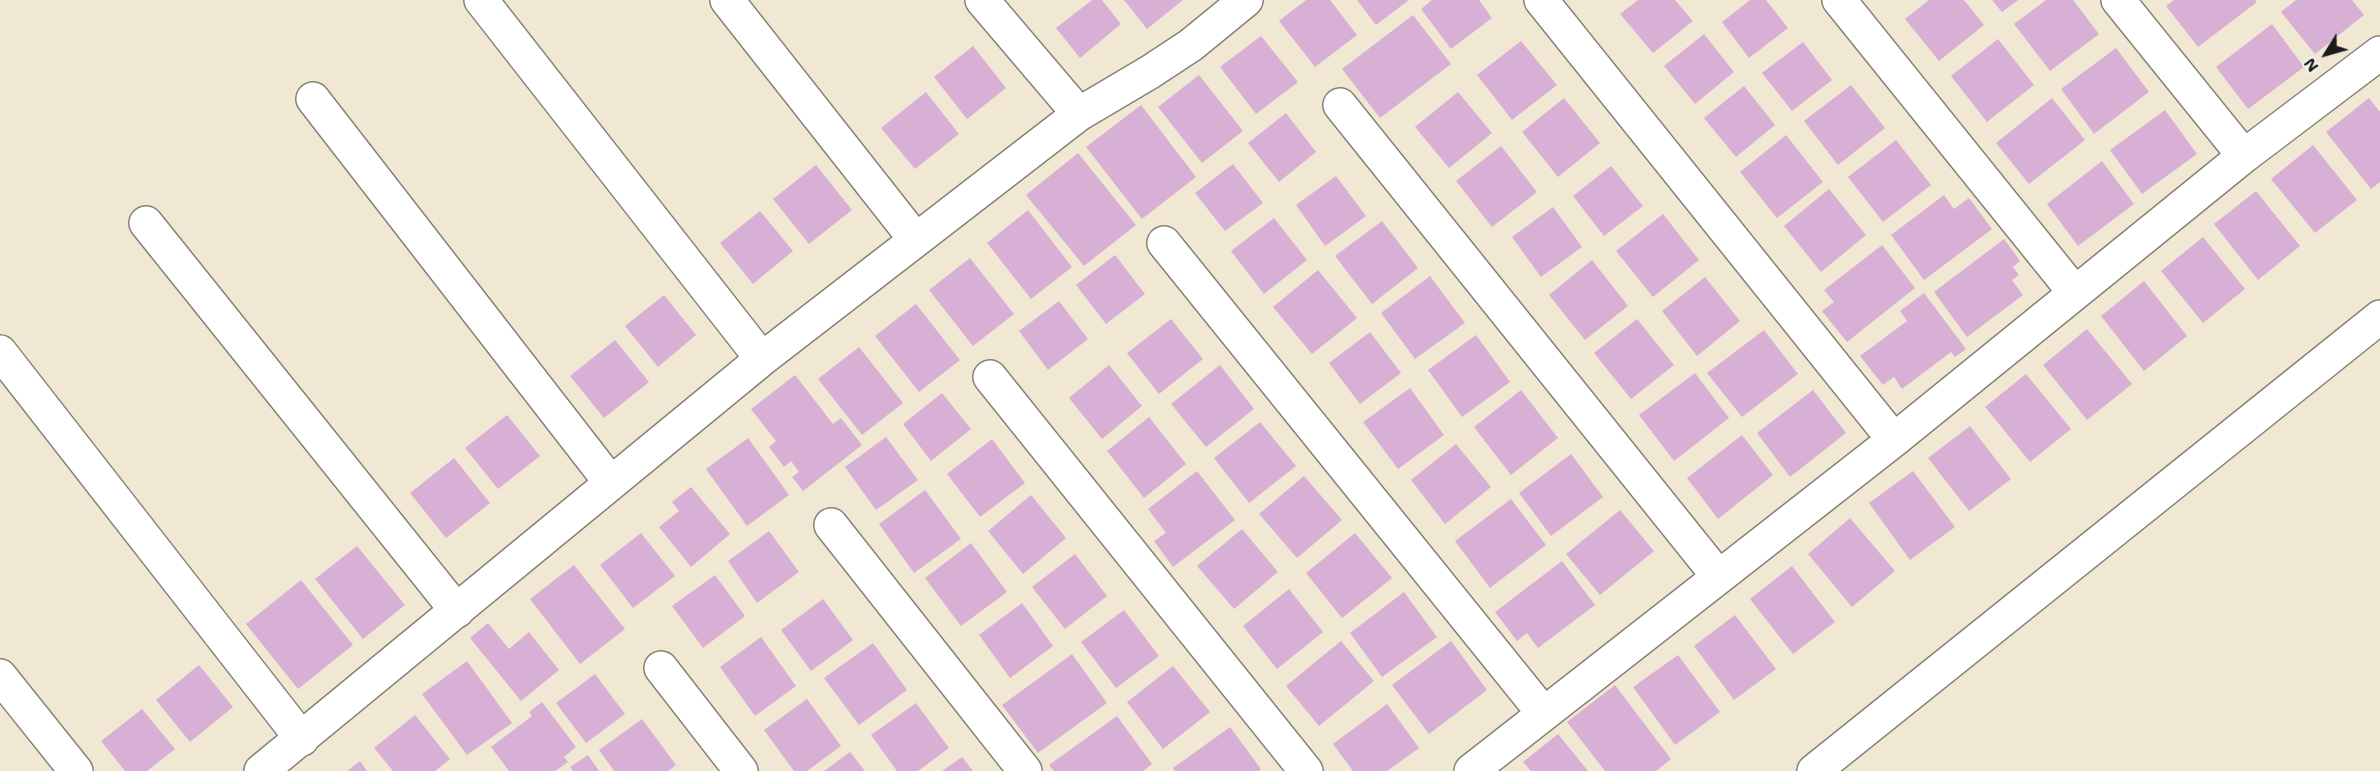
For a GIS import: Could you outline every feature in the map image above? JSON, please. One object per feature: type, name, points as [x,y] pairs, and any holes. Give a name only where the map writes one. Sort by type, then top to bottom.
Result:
[{"type":"street","points":[[481,0],[762,359]]},
{"type":"street","points":[[727,0],[916,240]]},
{"type":"street","points":[[982,0],[1079,114]]},
{"type":"street","points":[[1541,0],[1894,440]]},
{"type":"street","points":[[1839,0],[2075,293]]},
{"type":"street","points":[[2118,0],[2244,156]]},
{"type":"street","points":[[261,771],[762,359],[1079,114],[1191,45],[1244,1]]},
{"type":"street","points":[[1471,771],[1894,440],[2244,156],[2380,52]]},
{"type":"street","points":[[313,99],[611,483]]},
{"type":"street","points":[[1340,105],[1718,576]]},
{"type":"street","points":[[146,223],[457,611]]},
{"type":"street","points":[[1164,243],[1544,714]]},
{"type":"street","points":[[1814,771],[2380,317]]},
{"type":"street","points":[[0,352],[302,739]]},
{"type":"street","points":[[990,376],[1306,771]]},
{"type":"street","points":[[831,525],[1025,771]]},
{"type":"street","points":[[661,668],[741,771]]},
{"type":"street","points":[[0,676],[76,771]]},
{"type":"building","points":[[1092,0],[1102,0],[1121,24],[1080,58],[1056,28]]},
{"type":"building","points":[[1124,0],[1183,0],[1147,29]]},
{"type":"building","points":[[1306,0],[1330,0],[1357,35],[1315,67],[1279,21]]},
{"type":"building","points":[[1357,0],[1409,0],[1376,25]]},
{"type":"building","points":[[1432,0],[1479,0],[1492,18],[1451,49],[1421,9]]},
{"type":"building","points":[[1638,0],[1675,0],[1693,21],[1653,53],[1620,14]]},
{"type":"building","points":[[1750,0],[1766,0],[1788,28],[1749,58],[1722,22]]},
{"type":"building","points":[[1929,0],[1964,0],[1984,25],[1939,61],[1905,19]]},
{"type":"building","points":[[1992,0],[2018,0],[2002,12]]},
{"type":"building","points":[[2046,0],[2073,0],[2099,34],[2050,71],[2014,24]]},
{"type":"building","points":[[2174,0],[2255,0],[2257,2],[2198,47],[2166,6]]},
{"type":"building","points":[[2296,0],[2352,0],[2364,15],[2315,54],[2281,12]]},
{"type":"building","points":[[1413,15],[1451,64],[1380,118],[1342,69]]},
{"type":"building","points":[[2272,24],[2304,67],[2248,109],[2216,67]]},
{"type":"building","points":[[1704,34],[1734,72],[1695,104],[1664,66]]},
{"type":"building","points":[[1261,36],[1298,82],[1256,114],[1220,67]]},
{"type":"building","points":[[1998,39],[2034,85],[1987,122],[1951,76]]},
{"type":"building","points":[[1521,41],[1557,85],[1512,120],[1477,75]]},
{"type":"building","points":[[1803,42],[1832,80],[1792,111],[1762,73]]},
{"type":"building","points":[[973,46],[1006,88],[967,119],[934,77]]},
{"type":"building","points":[[2116,48],[2149,92],[2094,134],[2061,89]]},
{"type":"building","points":[[1199,75],[1243,131],[1202,163],[1158,107]]},
{"type":"building","points":[[1851,85],[1885,128],[1838,165],[1804,121]]},
{"type":"building","points":[[1744,86],[1775,125],[1736,157],[1704,118]]},
{"type":"building","points":[[926,92],[959,134],[915,169],[881,128]]},
{"type":"building","points":[[1458,92],[1492,133],[1449,168],[1415,127]]},
{"type":"building","points":[[1564,98],[1600,143],[1558,177],[1522,132]]},
{"type":"building","points":[[2052,98],[2085,140],[2029,184],[1996,143]]},
{"type":"building","points":[[2369,98],[2380,112],[2380,182],[2371,189],[2326,132]]},
{"type":"building","points":[[1141,105],[1196,177],[1142,219],[1086,147]]},
{"type":"building","points":[[2165,110],[2197,154],[2142,194],[2110,150]]},
{"type":"building","points":[[1286,113],[1316,152],[1279,182],[1248,143]]},
{"type":"building","points":[[1786,135],[1823,182],[1777,218],[1740,172]]},
{"type":"building","points":[[1896,140],[1931,185],[1883,222],[1848,177]]},
{"type":"building","points":[[2313,145],[2357,200],[2315,233],[2271,179]]},
{"type":"building","points":[[1501,146],[1537,192],[1492,227],[1456,181]]},
{"type":"building","points":[[1078,153],[1136,225],[1084,266],[1026,195]]},
{"type":"building","points":[[2102,161],[2134,204],[2078,246],[2047,204]]},
{"type":"building","points":[[1233,164],[1263,203],[1225,231],[1195,193]]},
{"type":"building","points":[[816,165],[852,210],[809,244],[773,199]]},
{"type":"building","points":[[1611,166],[1643,206],[1604,236],[1573,196]]},
{"type":"building","points":[[1336,176],[1366,216],[1325,246],[1296,205]]},
{"type":"building","points":[[1829,189],[1866,235],[1821,272],[1784,226]]},
{"type":"building","points":[[2256,191],[2300,246],[2258,280],[2214,224]]},
{"type":"building","points":[[1944,195],[1954,209],[1969,198],[1992,229],[1924,280],[1891,235]]},
{"type":"building","points":[[1553,207],[1582,247],[1541,277],[1512,237]]},
{"type":"building","points":[[1028,210],[1072,267],[1031,299],[987,243]]},
{"type":"building","points":[[760,211],[793,251],[753,284],[720,243]]},
{"type":"building","points":[[1663,214],[1699,260],[1653,297],[1616,251]]},
{"type":"building","points":[[1274,218],[1307,260],[1264,294],[1231,251]]},
{"type":"building","points":[[1382,221],[1418,268],[1372,304],[1335,256]]},
{"type":"building","points":[[2203,237],[2245,289],[2203,323],[2161,271]]},
{"type":"building","points":[[2004,239],[2020,261],[2013,267],[2019,275],[2012,280],[2023,295],[1967,337],[1934,292]]},
{"type":"building","points":[[1882,245],[1915,288],[1847,342],[1822,311],[1834,302],[1824,290]]},
{"type":"building","points":[[1115,255],[1145,294],[1106,324],[1076,285]]},
{"type":"building","points":[[970,258],[1014,314],[973,346],[929,290]]},
{"type":"building","points":[[1592,260],[1628,306],[1585,340],[1549,295]]},
{"type":"building","points":[[1318,270],[1357,318],[1312,354],[1273,307]]},
{"type":"building","points":[[1430,276],[1465,323],[1415,359],[1381,313]]},
{"type":"building","points":[[1705,277],[1740,321],[1697,356],[1662,311]]},
{"type":"building","points":[[2144,281],[2187,336],[2144,371],[2101,316]]},
{"type":"building","points":[[1924,293],[1966,349],[1955,357],[1951,352],[1902,389],[1894,377],[1883,385],[1860,356],[1907,321],[1900,311]]},
{"type":"building","points":[[664,295],[696,335],[658,367],[625,326]]},
{"type":"building","points":[[1059,301],[1088,339],[1048,370],[1019,331]]},
{"type":"building","points":[[916,304],[960,360],[919,392],[875,336]]},
{"type":"building","points":[[1171,319],[1203,359],[1159,394],[1127,353]]},
{"type":"building","points":[[1637,319],[1674,365],[1631,399],[1594,353]]},
{"type":"building","points":[[2087,329],[2132,384],[2087,420],[2043,365]]},
{"type":"building","points":[[1764,330],[1798,374],[1742,417],[1707,373]]},
{"type":"building","points":[[1370,332],[1401,373],[1360,404],[1329,363]]},
{"type":"building","points":[[1476,335],[1510,382],[1462,417],[1428,370]]},
{"type":"building","points":[[615,340],[649,382],[604,418],[570,376]]},
{"type":"building","points":[[859,347],[903,403],[862,435],[818,379]]},
{"type":"building","points":[[1109,365],[1142,406],[1102,439],[1069,398]]},
{"type":"building","points":[[1220,365],[1254,409],[1206,447],[1171,404]]},
{"type":"building","points":[[1695,373],[1729,418],[1674,461],[1639,415]]},
{"type":"building","points":[[2026,374],[2071,429],[2030,462],[1985,407]]},
{"type":"building","points":[[795,375],[833,424],[841,418],[862,445],[803,491],[792,477],[799,472],[791,461],[784,467],[769,447],[776,441],[751,409]]},
{"type":"building","points":[[1410,388],[1444,435],[1398,469],[1363,422]]},
{"type":"building","points":[[1521,390],[1558,438],[1511,475],[1474,427]]},
{"type":"building","points":[[1813,390],[1846,433],[1790,477],[1757,433]]},
{"type":"building","points":[[942,393],[971,429],[931,461],[903,424]]},
{"type":"building","points":[[507,415],[540,456],[498,489],[465,448]]},
{"type":"building","points":[[1149,417],[1186,464],[1144,498],[1107,451]]},
{"type":"building","points":[[1260,422],[1296,466],[1249,503],[1214,458]]},
{"type":"building","points":[[1970,426],[2011,479],[1969,511],[1928,458]]},
{"type":"building","points":[[1742,435],[1773,475],[1718,519],[1687,478]]},
{"type":"building","points":[[886,437],[918,480],[876,510],[845,467]]},
{"type":"building","points":[[748,438],[789,495],[747,526],[706,469]]},
{"type":"building","points":[[992,439],[1025,483],[980,517],[947,474]]},
{"type":"building","points":[[1456,444],[1491,487],[1445,524],[1411,480]]},
{"type":"building","points":[[1571,454],[1603,497],[1551,536],[1519,493]]},
{"type":"building","points":[[454,458],[490,503],[446,538],[410,493]]},
{"type":"building","points":[[1197,471],[1235,520],[1173,567],[1154,541],[1166,533],[1148,509]]},
{"type":"building","points":[[1913,471],[1955,527],[1910,560],[1869,503]]},
{"type":"building","points":[[1304,476],[1342,520],[1297,558],[1259,514]]},
{"type":"building","points":[[691,487],[730,534],[691,567],[659,527],[679,511],[672,502]]},
{"type":"building","points":[[925,490],[961,539],[914,573],[879,524]]},
{"type":"building","points":[[1031,495],[1066,538],[1023,574],[988,531]]},
{"type":"building","points":[[1511,499],[1546,545],[1490,588],[1455,541]]},
{"type":"building","points":[[1620,510],[1654,551],[1600,595],[1566,554]]},
{"type":"building","points":[[1850,518],[1895,571],[1852,607],[1808,554]]},
{"type":"building","points":[[1242,529],[1278,572],[1234,609],[1197,566]]},
{"type":"building","points":[[769,531],[799,572],[757,603],[728,561]]},
{"type":"building","points":[[641,533],[675,576],[633,608],[600,565]]},
{"type":"building","points":[[1355,533],[1392,578],[1342,618],[1306,573]]},
{"type":"building","points":[[971,543],[1007,592],[961,626],[925,578]]},
{"type":"building","points":[[357,546],[405,605],[363,639],[315,579]]},
{"type":"building","points":[[1075,554],[1107,596],[1065,629],[1032,587]]},
{"type":"building","points":[[1562,561],[1595,605],[1538,648],[1527,633],[1517,641],[1495,612]]},
{"type":"building","points":[[574,565],[625,629],[580,664],[530,599]]},
{"type":"building","points":[[1792,566],[1835,622],[1793,654],[1750,599]]},
{"type":"building","points":[[715,575],[745,616],[703,648],[672,606]]},
{"type":"building","points":[[301,580],[353,645],[298,689],[246,624]]},
{"type":"building","points":[[1289,589],[1323,632],[1277,669],[1243,626]]},
{"type":"building","points":[[1404,592],[1437,637],[1382,677],[1350,633]]},
{"type":"building","points":[[823,599],[853,640],[811,671],[781,630]]},
{"type":"building","points":[[1022,603],[1053,646],[1010,678],[979,635]]},
{"type":"building","points":[[1124,610],[1159,656],[1116,688],[1081,642]]},
{"type":"building","points":[[1735,615],[1776,669],[1734,700],[1694,646]]},
{"type":"building","points":[[488,623],[509,649],[529,632],[559,670],[521,701],[470,638]]},
{"type":"building","points":[[761,637],[796,686],[755,716],[720,667]]},
{"type":"building","points":[[1341,641],[1374,681],[1319,726],[1286,686]]},
{"type":"building","points":[[1451,641],[1487,690],[1429,734],[1392,685]]},
{"type":"building","points":[[873,643],[907,690],[859,725],[824,678]]},
{"type":"building","points":[[1072,654],[1107,703],[1038,753],[1002,705]]},
{"type":"building","points":[[1678,655],[1720,712],[1675,745],[1633,687]]},
{"type":"building","points":[[467,661],[512,723],[467,755],[422,694]]},
{"type":"building","points":[[199,665],[233,707],[190,742],[156,700]]},
{"type":"building","points":[[1173,666],[1210,712],[1163,749],[1127,702]]},
{"type":"building","points":[[595,674],[625,714],[586,743],[556,703]]},
{"type":"building","points":[[1615,685],[1671,759],[1656,771],[1605,771],[1567,722]]},
{"type":"building","points":[[807,699],[841,746],[807,771],[794,771],[764,730]]},
{"type":"building","points":[[542,702],[576,747],[564,757],[568,762],[555,771],[509,771],[491,747],[532,716],[529,712]]},
{"type":"building","points":[[916,703],[949,748],[918,771],[897,771],[871,735]]},
{"type":"building","points":[[1387,704],[1419,748],[1387,771],[1353,771],[1333,744]]},
{"type":"building","points":[[142,709],[175,749],[147,771],[125,771],[101,741]]},
{"type":"building","points":[[415,715],[450,759],[435,771],[393,771],[374,748]]},
{"type":"building","points":[[1117,716],[1152,764],[1143,771],[1054,771],[1049,765]]},
{"type":"building","points":[[642,719],[676,765],[668,771],[614,771],[599,750]]},
{"type":"building","points":[[1230,727],[1261,769],[1259,771],[1175,771],[1173,768]]},
{"type":"building","points":[[1558,734],[1588,771],[1531,771],[1523,762]]},
{"type":"building","points":[[850,752],[865,771],[824,771]]},
{"type":"building","points":[[588,755],[599,771],[573,771],[570,767]]},
{"type":"building","points":[[962,757],[973,771],[942,771]]},
{"type":"building","points":[[360,761],[367,771],[347,771]]}]
